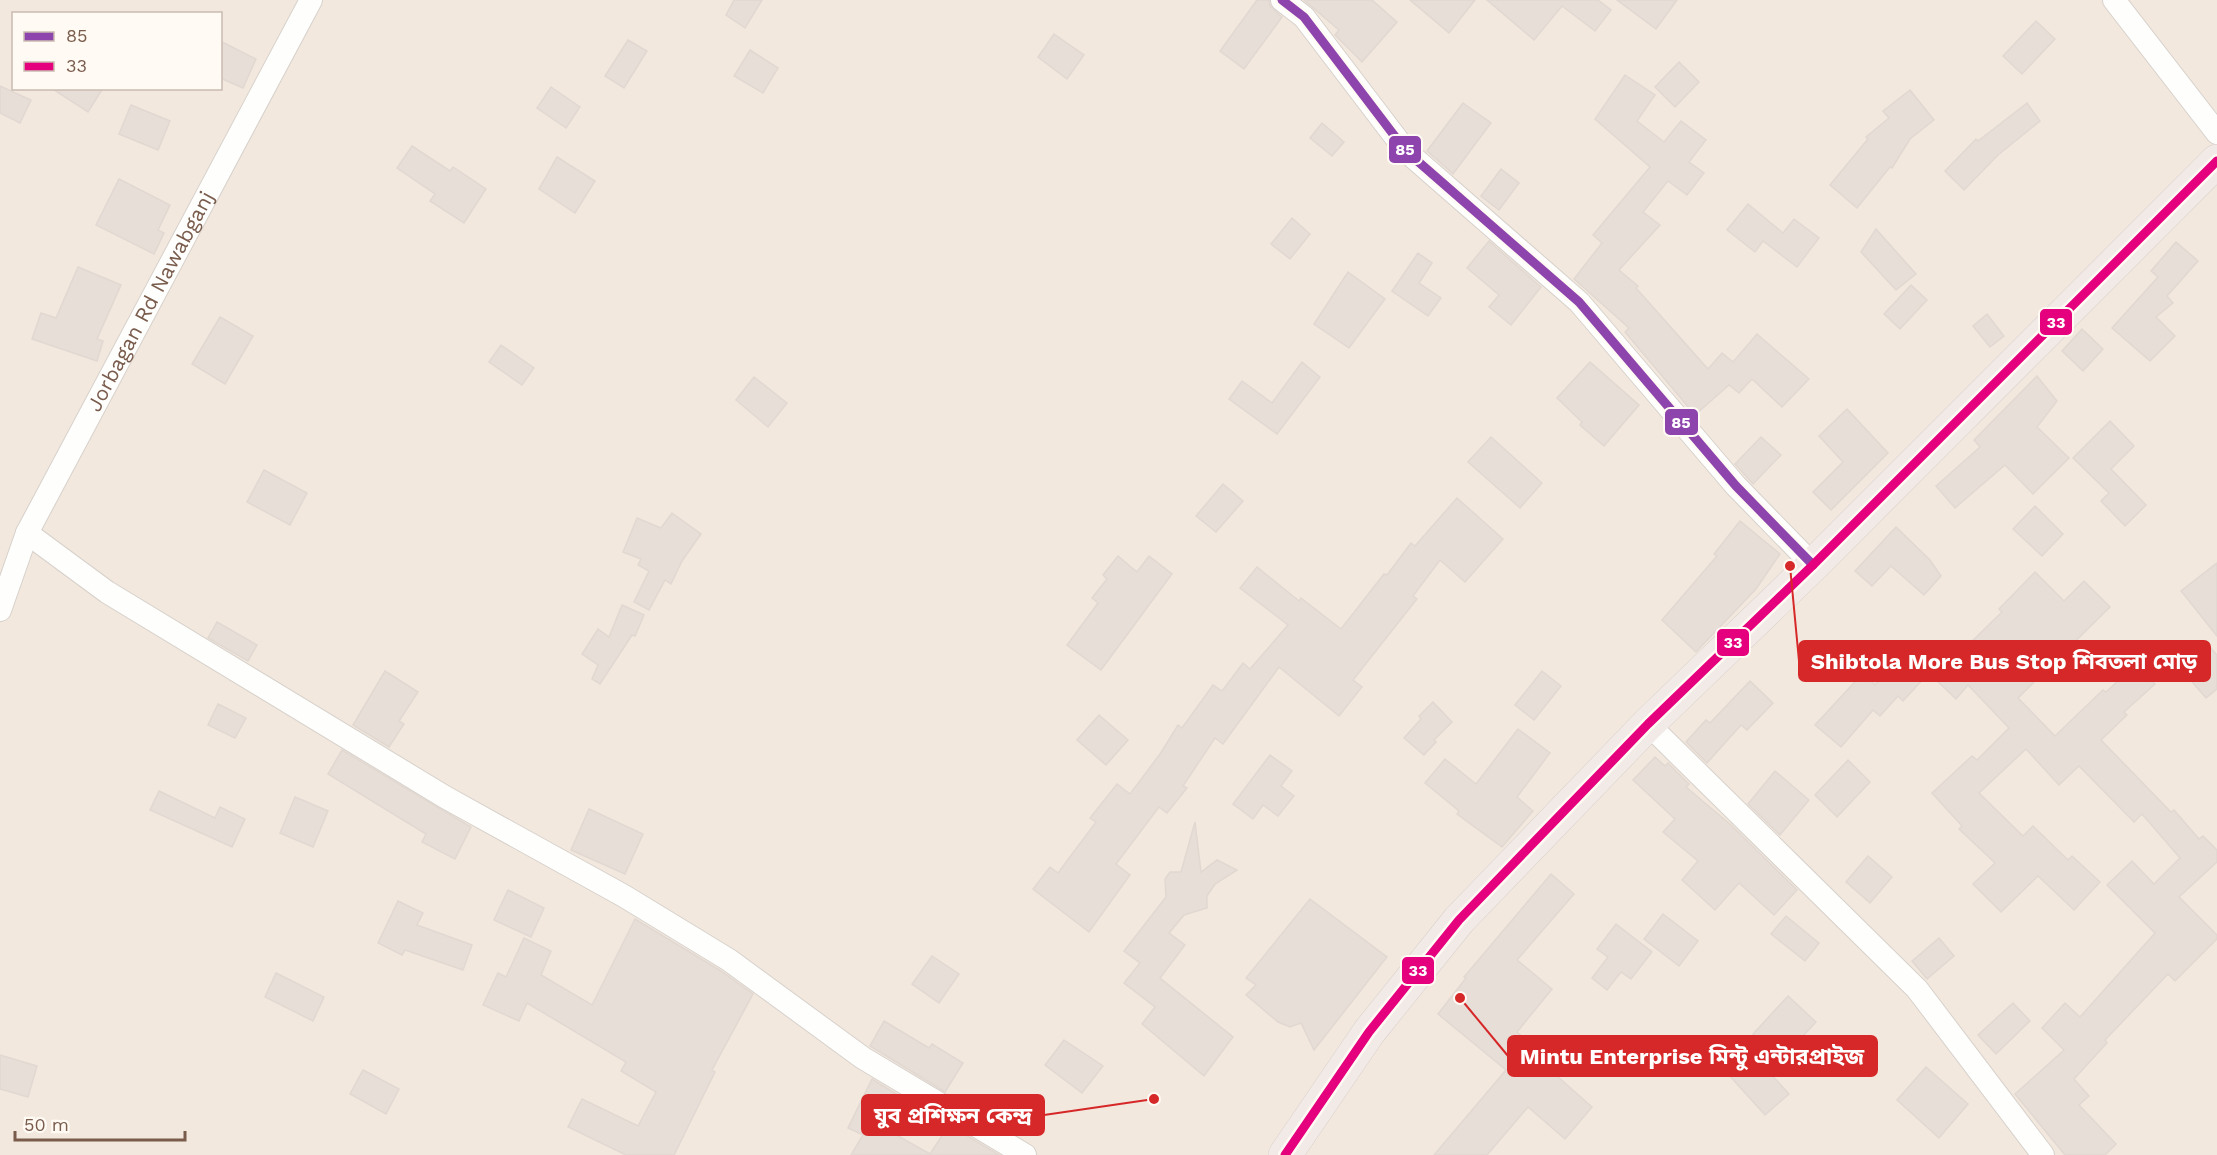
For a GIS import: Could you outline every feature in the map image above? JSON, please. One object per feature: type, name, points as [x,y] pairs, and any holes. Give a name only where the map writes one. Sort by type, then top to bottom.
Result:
[{"type":"highway","points":[[1285,1155],[1369,1032],[1459,920],[1648,724],[1813,565],[2217,161]]},
{"type":"street","name":"Jorbagan Rd Nawabganj","points":[[0,609],[27,533],[310,0]]},
{"type":"street","points":[[1282,0],[1304,16],[1406,151],[1579,302],[1736,486],[1813,565]]},
{"type":"street","points":[[2114,0],[2217,133]]},
{"type":"street","points":[[27,533],[107,591],[446,796],[624,896],[729,960],[863,1058],[1025,1155]]},
{"type":"street","points":[[1648,724],[1917,989],[2043,1155]]},
{"type":"shaded area","points":[[0,0],[2217,0],[2217,1155],[0,1155]]},
{"type":"building","points":[[734,0],[762,0],[745,28],[726,15]]},
{"type":"building","points":[[1257,0],[1269,0],[1270,6],[1282,17],[1244,69],[1220,51]]},
{"type":"building","points":[[1304,0],[1372,0],[1397,22],[1362,62],[1335,35],[1339,30]]},
{"type":"building","points":[[1410,0],[1475,0],[1449,33]]},
{"type":"building","points":[[1487,0],[1598,0],[1611,10],[1595,31],[1562,6],[1534,40]]},
{"type":"building","points":[[1617,0],[1677,0],[1656,29]]},
{"type":"building","points":[[2036,21],[2055,39],[2022,74],[2003,56]]},
{"type":"building","points":[[1054,34],[1084,55],[1067,79],[1038,57]]},
{"type":"building","points":[[628,40],[647,51],[624,88],[605,76]]},
{"type":"building","points":[[222,42],[256,59],[243,88],[222,79]]},
{"type":"building","points":[[750,50],[778,68],[763,93],[734,76]]},
{"type":"building","points":[[1679,62],[1699,82],[1675,107],[1655,87]]},
{"type":"building","points":[[1625,75],[1655,95],[1637,121],[1664,142],[1681,121],[1706,140],[1689,162],[1704,173],[1687,195],[1668,181],[1643,212],[1660,225],[1619,270],[1638,286],[1636,288],[1708,369],[1722,353],[1733,362],[1757,334],[1809,379],[1782,407],[1752,379],[1739,393],[1729,385],[1695,415],[1625,332],[1629,328],[1574,279],[1602,243],[1593,235],[1650,167],[1595,119]]},
{"type":"building","points":[[0,86],[31,100],[20,123],[0,113]]},
{"type":"building","points":[[551,87],[580,107],[566,128],[537,108]]},
{"type":"building","points":[[54,90],[102,90],[88,112]]},
{"type":"building","points":[[1910,90],[1934,120],[1910,139],[1892,168],[1890,167],[1857,208],[1830,185],[1868,139],[1866,137],[1889,118],[1883,111]]},
{"type":"building","points":[[1463,103],[1491,123],[1453,174],[1427,151]]},
{"type":"building","points":[[2027,103],[2040,121],[1998,155],[1964,190],[1945,171],[1976,139],[1978,141]]},
{"type":"building","points":[[131,105],[170,121],[158,150],[119,134]]},
{"type":"building","points":[[1322,123],[1344,142],[1332,156],[1310,138]]},
{"type":"building","points":[[412,146],[450,171],[453,167],[486,189],[464,223],[430,201],[435,194],[397,168]]},
{"type":"building","points":[[557,157],[595,181],[575,213],[539,189]]},
{"type":"building","points":[[1501,169],[1519,183],[1499,210],[1481,196]]},
{"type":"building","points":[[119,179],[170,205],[158,230],[164,233],[154,254],[96,225]]},
{"type":"building","points":[[1748,204],[1783,233],[1794,219],[1819,238],[1797,267],[1763,241],[1755,252],[1727,230]]},
{"type":"building","points":[[1292,218],[1310,234],[1290,259],[1271,244]]},
{"type":"building","points":[[1876,229],[1916,274],[1896,290],[1861,252]]},
{"type":"building","points":[[1489,241],[1541,287],[1511,325],[1489,307],[1499,295],[1467,268]]},
{"type":"building","points":[[2176,242],[2198,261],[2167,296],[2173,303],[2156,317],[2175,336],[2150,361],[2112,328],[2158,277],[2151,271]]},
{"type":"building","points":[[1418,253],[1432,263],[1419,283],[1441,298],[1428,316],[1392,291]]},
{"type":"building","points":[[78,267],[121,285],[97,339],[103,341],[97,361],[32,339],[41,313],[56,318]]},
{"type":"building","points":[[1348,272],[1385,299],[1349,348],[1314,324]]},
{"type":"building","points":[[1911,285],[1927,300],[1900,329],[1884,314]]},
{"type":"building","points":[[1987,314],[2004,336],[1990,347],[1973,326]]},
{"type":"building","points":[[220,317],[253,336],[225,384],[192,364]]},
{"type":"building","points":[[2082,329],[2103,349],[2083,371],[2062,351]]},
{"type":"building","points":[[501,345],[534,368],[522,385],[489,362]]},
{"type":"building","points":[[1302,362],[1320,377],[1277,434],[1229,399],[1242,381],[1272,403]]},
{"type":"building","points":[[1590,362],[1639,405],[1604,446],[1580,425],[1582,422],[1557,398]]},
{"type":"building","points":[[2037,376],[2057,401],[2037,427],[2069,458],[2033,494],[2005,465],[1955,508],[1936,486],[1980,447],[1974,440]]},
{"type":"building","points":[[754,377],[787,403],[768,427],[736,400]]},
{"type":"building","points":[[1847,409],[1888,453],[1831,510],[1813,492],[1843,462],[1819,436]]},
{"type":"building","points":[[2110,421],[2134,446],[2111,469],[2146,505],[2125,526],[2101,501],[2109,493],[2073,458]]},
{"type":"building","points":[[1491,437],[1542,483],[1520,508],[1468,462]]},
{"type":"building","points":[[1761,437],[1781,455],[1753,484],[1735,464]]},
{"type":"building","points":[[264,470],[307,493],[290,525],[247,502]]},
{"type":"building","points":[[1223,484],[1243,501],[1216,532],[1196,516]]},
{"type":"building","points":[[1457,498],[1503,539],[1465,582],[1440,560],[1413,596],[1417,599],[1353,680],[1362,687],[1339,716],[1279,667],[1223,744],[1215,738],[1183,786],[1187,788],[1167,813],[1159,807],[1116,864],[1130,875],[1089,932],[1033,889],[1050,867],[1058,873],[1096,822],[1090,818],[1117,784],[1130,794],[1178,725],[1182,728],[1213,685],[1222,691],[1243,663],[1250,669],[1288,625],[1240,588],[1257,567],[1299,601],[1301,598],[1341,629],[1411,543],[1415,546]]},
{"type":"building","points":[[2035,506],[2063,534],[2042,556],[2013,529]]},
{"type":"building","points":[[672,513],[701,534],[682,561],[671,584],[665,580],[649,610],[634,602],[649,571],[638,565],[641,559],[623,552],[637,518],[661,528]]},
{"type":"building","points":[[1740,521],[1780,554],[1756,589],[1696,652],[1662,620],[1717,556],[1714,554]]},
{"type":"building","points":[[1896,527],[1930,560],[1941,576],[1924,595],[1891,566],[1872,586],[1855,571]]},
{"type":"building","points":[[1118,556],[1137,572],[1149,556],[1172,574],[1101,670],[1067,645],[1098,603],[1092,598],[1107,579],[1103,575]]},
{"type":"building","points":[[2217,563],[2217,636],[2181,591]]},
{"type":"building","points":[[2035,572],[2064,601],[2084,581],[2110,607],[2018,698],[2055,736],[2103,690],[2106,692],[2136,664],[2155,684],[2124,712],[2127,715],[2101,740],[2171,812],[2174,810],[2199,839],[2203,836],[2217,850],[2217,862],[2179,897],[2217,935],[2217,939],[2175,981],[2168,974],[2105,1040],[2107,1043],[2074,1079],[2089,1096],[2079,1105],[2116,1144],[2105,1155],[2065,1155],[2015,1094],[2064,1050],[2042,1028],[2065,1003],[2080,1017],[2155,933],[2107,885],[2132,861],[2154,884],[2180,858],[2142,814],[2134,822],[2079,766],[2059,785],[2026,749],[1979,793],[2023,836],[2033,826],[2068,860],[2072,856],[2100,882],[2074,910],[2038,876],[2001,912],[1973,884],[1995,863],[1959,829],[1962,826],[1932,793],[1972,756],[1977,760],[2009,728],[1968,685],[1956,699],[1934,678],[2002,612],[1999,609]]},
{"type":"building","points":[[622,605],[644,615],[635,636],[632,635],[600,684],[592,679],[598,665],[582,654],[598,629],[609,637]]},
{"type":"building","points":[[217,622],[257,645],[248,661],[208,638]]},
{"type":"building","points":[[2208,645],[2217,655],[2217,689],[2206,698],[2181,669]]},
{"type":"building","points":[[1900,655],[1925,677],[1903,701],[1898,696],[1880,716],[1873,710],[1841,747],[1815,725],[1863,673],[1875,685]]},
{"type":"building","points":[[385,671],[418,692],[399,721],[404,724],[389,747],[353,725]]},
{"type":"building","points":[[1542,671],[1561,686],[1534,720],[1515,705]]},
{"type":"building","points":[[1750,681],[1773,703],[1747,730],[1741,725],[1707,763],[1686,742],[1706,720],[1710,723]]},
{"type":"building","points":[[1433,702],[1452,722],[1434,740],[1436,742],[1424,755],[1404,738],[1421,719],[1419,716]]},
{"type":"building","points":[[218,704],[246,718],[235,738],[208,725]]},
{"type":"building","points":[[1099,715],[1128,740],[1106,765],[1077,740]]},
{"type":"building","points":[[1518,729],[1550,753],[1517,797],[1533,811],[1502,847],[1457,814],[1459,811],[1425,783],[1445,759],[1476,784]]},
{"type":"building","points":[[342,750],[471,827],[455,859],[422,842],[426,834],[328,774]]},
{"type":"building","points":[[1270,755],[1292,771],[1281,786],[1294,796],[1278,816],[1263,805],[1253,819],[1233,804]]},
{"type":"building","points":[[1655,757],[1665,766],[1668,763],[1689,784],[1686,787],[1731,825],[1797,890],[1774,915],[1739,883],[1715,910],[1682,880],[1698,861],[1663,832],[1675,819],[1633,780]]},
{"type":"building","points":[[1848,760],[1870,782],[1837,817],[1815,795]]},
{"type":"building","points":[[1775,771],[1809,800],[1780,835],[1748,804]]},
{"type":"building","points":[[159,791],[215,818],[220,807],[245,819],[232,847],[150,810]]},
{"type":"building","points":[[295,797],[328,811],[313,847],[280,833]]},
{"type":"building","points":[[589,809],[643,834],[625,874],[571,850]]},
{"type":"building","points":[[1195,822],[1201,872],[1217,860],[1237,870],[1215,884],[1207,896],[1207,908],[1184,915],[1169,933],[1185,945],[1160,978],[1233,1037],[1204,1076],[1142,1024],[1155,1007],[1124,983],[1140,963],[1124,951],[1166,897],[1165,879],[1170,872],[1181,872]]},
{"type":"building","points":[[1868,856],[1892,877],[1870,903],[1846,882]]},
{"type":"building","points":[[1551,874],[1574,894],[1517,960],[1552,989],[1517,1032],[1561,1071],[1557,1076],[1592,1107],[1565,1139],[1528,1107],[1487,1155],[1434,1155],[1506,1070],[1438,1014],[1466,978],[1464,977]]},
{"type":"building","points":[[508,890],[544,908],[531,937],[494,920]]},
{"type":"building","points":[[1310,899],[1387,957],[1314,1050],[1301,1023],[1290,1027],[1278,1022],[1246,995],[1256,985],[1246,978]]},
{"type":"building","points":[[398,901],[423,913],[417,925],[472,945],[463,970],[405,950],[402,955],[378,943]]},
{"type":"building","points":[[1663,914],[1698,941],[1679,966],[1644,939]]},
{"type":"building","points":[[1786,916],[1819,943],[1805,961],[1771,934]]},
{"type":"building","points":[[635,919],[721,971],[753,994],[712,1070],[715,1072],[674,1155],[626,1155],[568,1127],[582,1099],[638,1126],[656,1092],[621,1071],[626,1062],[527,1003],[519,1021],[483,1005],[498,973],[506,977],[524,938],[551,951],[541,975],[592,1005]]},
{"type":"building","points":[[1616,924],[1652,952],[1631,979],[1621,972],[1607,990],[1592,978],[1608,957],[1597,949]]},
{"type":"building","points":[[1939,938],[1954,956],[1927,979],[1912,961]]},
{"type":"building","points":[[932,956],[959,974],[939,1003],[912,984]]},
{"type":"building","points":[[276,973],[324,997],[313,1021],[265,997]]},
{"type":"building","points":[[1788,996],[1816,1022],[1769,1072],[1789,1094],[1765,1115],[1728,1074],[1762,1043],[1753,1034]]},
{"type":"building","points":[[2013,1003],[2030,1021],[1996,1054],[1978,1035]]},
{"type":"building","points":[[884,1021],[929,1048],[932,1044],[963,1063],[945,1092],[870,1046]]},
{"type":"building","points":[[1064,1040],[1103,1066],[1082,1093],[1045,1065]]},
{"type":"building","points":[[0,1055],[37,1066],[28,1097],[0,1089]]},
{"type":"building","points":[[1926,1067],[1968,1104],[1939,1138],[1897,1100]]},
{"type":"building","points":[[363,1070],[399,1089],[386,1114],[350,1094]]},
{"type":"building","points":[[872,1079],[898,1095],[882,1127],[930,1154],[949,1125],[999,1155],[851,1155],[863,1135],[848,1128]]},
{"type":"transit line","name":"85","points":[[1282,0],[1304,17],[1406,151],[1579,302],[1736,486],[1813,565]]},
{"type":"transit line","name":"33","points":[[1285,1155],[1369,1032],[1459,920],[1648,724],[1813,565],[2217,161]]},
{"type":"place","name":"Shibtola More Bus Stop শিবতলা মোড়","points":[[1790,566]]},
{"type":"place","name":"Mintu Enterprise মিন্টু এন্টারপ্রাইজ","points":[[1460,998]]},
{"type":"place","name":"যুব প্রশিক্ষন কেন্দ্র","points":[[1154,1099]]}]
